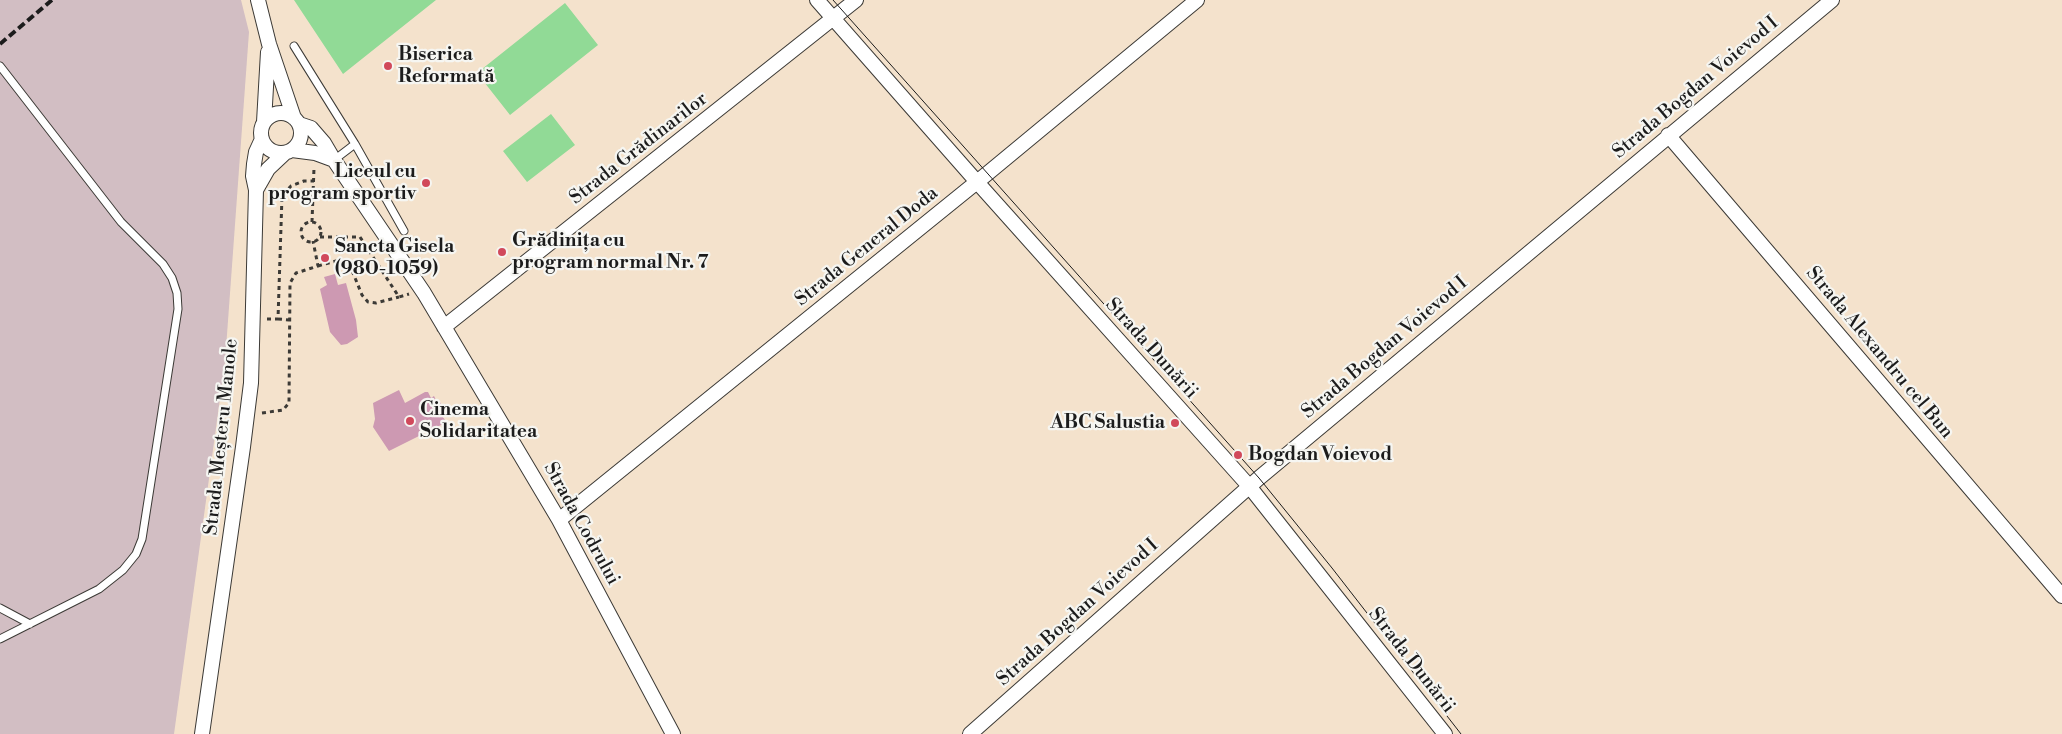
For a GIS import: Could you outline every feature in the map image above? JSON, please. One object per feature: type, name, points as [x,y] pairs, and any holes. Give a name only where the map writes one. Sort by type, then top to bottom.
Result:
[{"type":"street","points":[[258,0],[269,44],[296,121],[300,138],[298,145],[289,151]]},
{"type":"street","name":"Strada Dunării","points":[[817,0],[1249,486],[1445,734]]},
{"type":"street","name":"Strada Grădinarilor","points":[[444,327],[856,0]]},
{"type":"street","name":"Strada General Doda","points":[[560,520],[977,182],[1196,0]]},
{"type":"street","name":"Strada Bogdan Voievod I","points":[[970,734],[1249,486],[1832,0]]},
{"type":"street","points":[[256,190],[253,176],[254,164],[256,152],[262,139],[261,129],[264,122],[269,44]]},
{"type":"street","points":[[264,122],[270,116],[280,113],[296,121]]},
{"type":"street","name":"Strada Codrului","points":[[296,121],[311,128],[316,133],[424,293],[560,520],[673,734]]},
{"type":"street","name":"Strada Alexandru cel Bun","points":[[1668,135],[2062,596]]},
{"type":"street","points":[[262,139],[271,150],[315,153],[334,160]]},
{"type":"street","name":"Strada Meșteru Manole","points":[[202,734],[251,383],[256,190],[268,169],[289,151]]},
{"type":"lane","points":[[294,46],[355,144],[404,231]]},
{"type":"lane","points":[[0,68],[121,222],[163,264],[172,278],[177,293],[178,309],[142,539],[136,554],[123,570],[99,589],[0,639]]},
{"type":"lane","points":[[334,160],[355,144]]},
{"type":"lane","points":[[0,608],[30,624]]},
{"type":"path","points":[[312,222],[315,153]]},
{"type":"path","points":[[278,319],[282,196],[291,186],[304,181],[314,181]]},
{"type":"path","points":[[312,222],[320,226],[320,237]]},
{"type":"path","points":[[312,222],[303,226],[304,239],[313,241],[320,237],[360,237],[399,297]]},
{"type":"path","points":[[313,241],[318,266]]},
{"type":"path","points":[[247,416],[283,410],[288,403],[291,279],[296,273],[336,261],[345,262],[351,268],[362,295],[368,302],[424,293]]},
{"type":"path","points":[[252,319],[289,320]]},
{"type":"shaded area","points":[[0,0],[241,0],[249,32],[225,362],[174,734],[0,734]]},
{"type":"green space","points":[[294,0],[436,0],[343,74]]},
{"type":"green space","points":[[565,3],[598,45],[510,115],[477,73]]},
{"type":"green space","points":[[551,114],[575,145],[527,182],[503,151]]},
{"type":"building","points":[[335,274],[338,285],[346,283],[356,320],[358,337],[347,344],[341,345],[330,332],[320,289],[327,285],[324,277]]},
{"type":"building","name":"Cinema Solidaritatea","points":[[399,390],[405,403],[425,392],[428,392],[431,398],[434,396],[446,413],[441,415],[447,422],[389,451],[373,427],[375,419],[373,403]]},
{"type":"tram line","points":[[833,0],[1259,478],[1332,568],[1461,734]]},
{"type":"railway","points":[[0,44],[52,0]]},
{"type":"place","name":"Biserica Reformată","points":[[388,66]]},
{"type":"place","name":"Liceul cu program sportiv","points":[[426,183]]},
{"type":"place","name":"Grădinița cu program normal Nr. 7","points":[[502,252]]},
{"type":"place","name":"Sancta Gisela (980-1059)","points":[[325,258]]},
{"type":"place","name":"Cinema Solidaritatea","points":[[410,421]]},
{"type":"place","name":"ABC Salustia","points":[[1175,423]]},
{"type":"place","name":"Bogdan Voievod","points":[[1238,455]]}]
